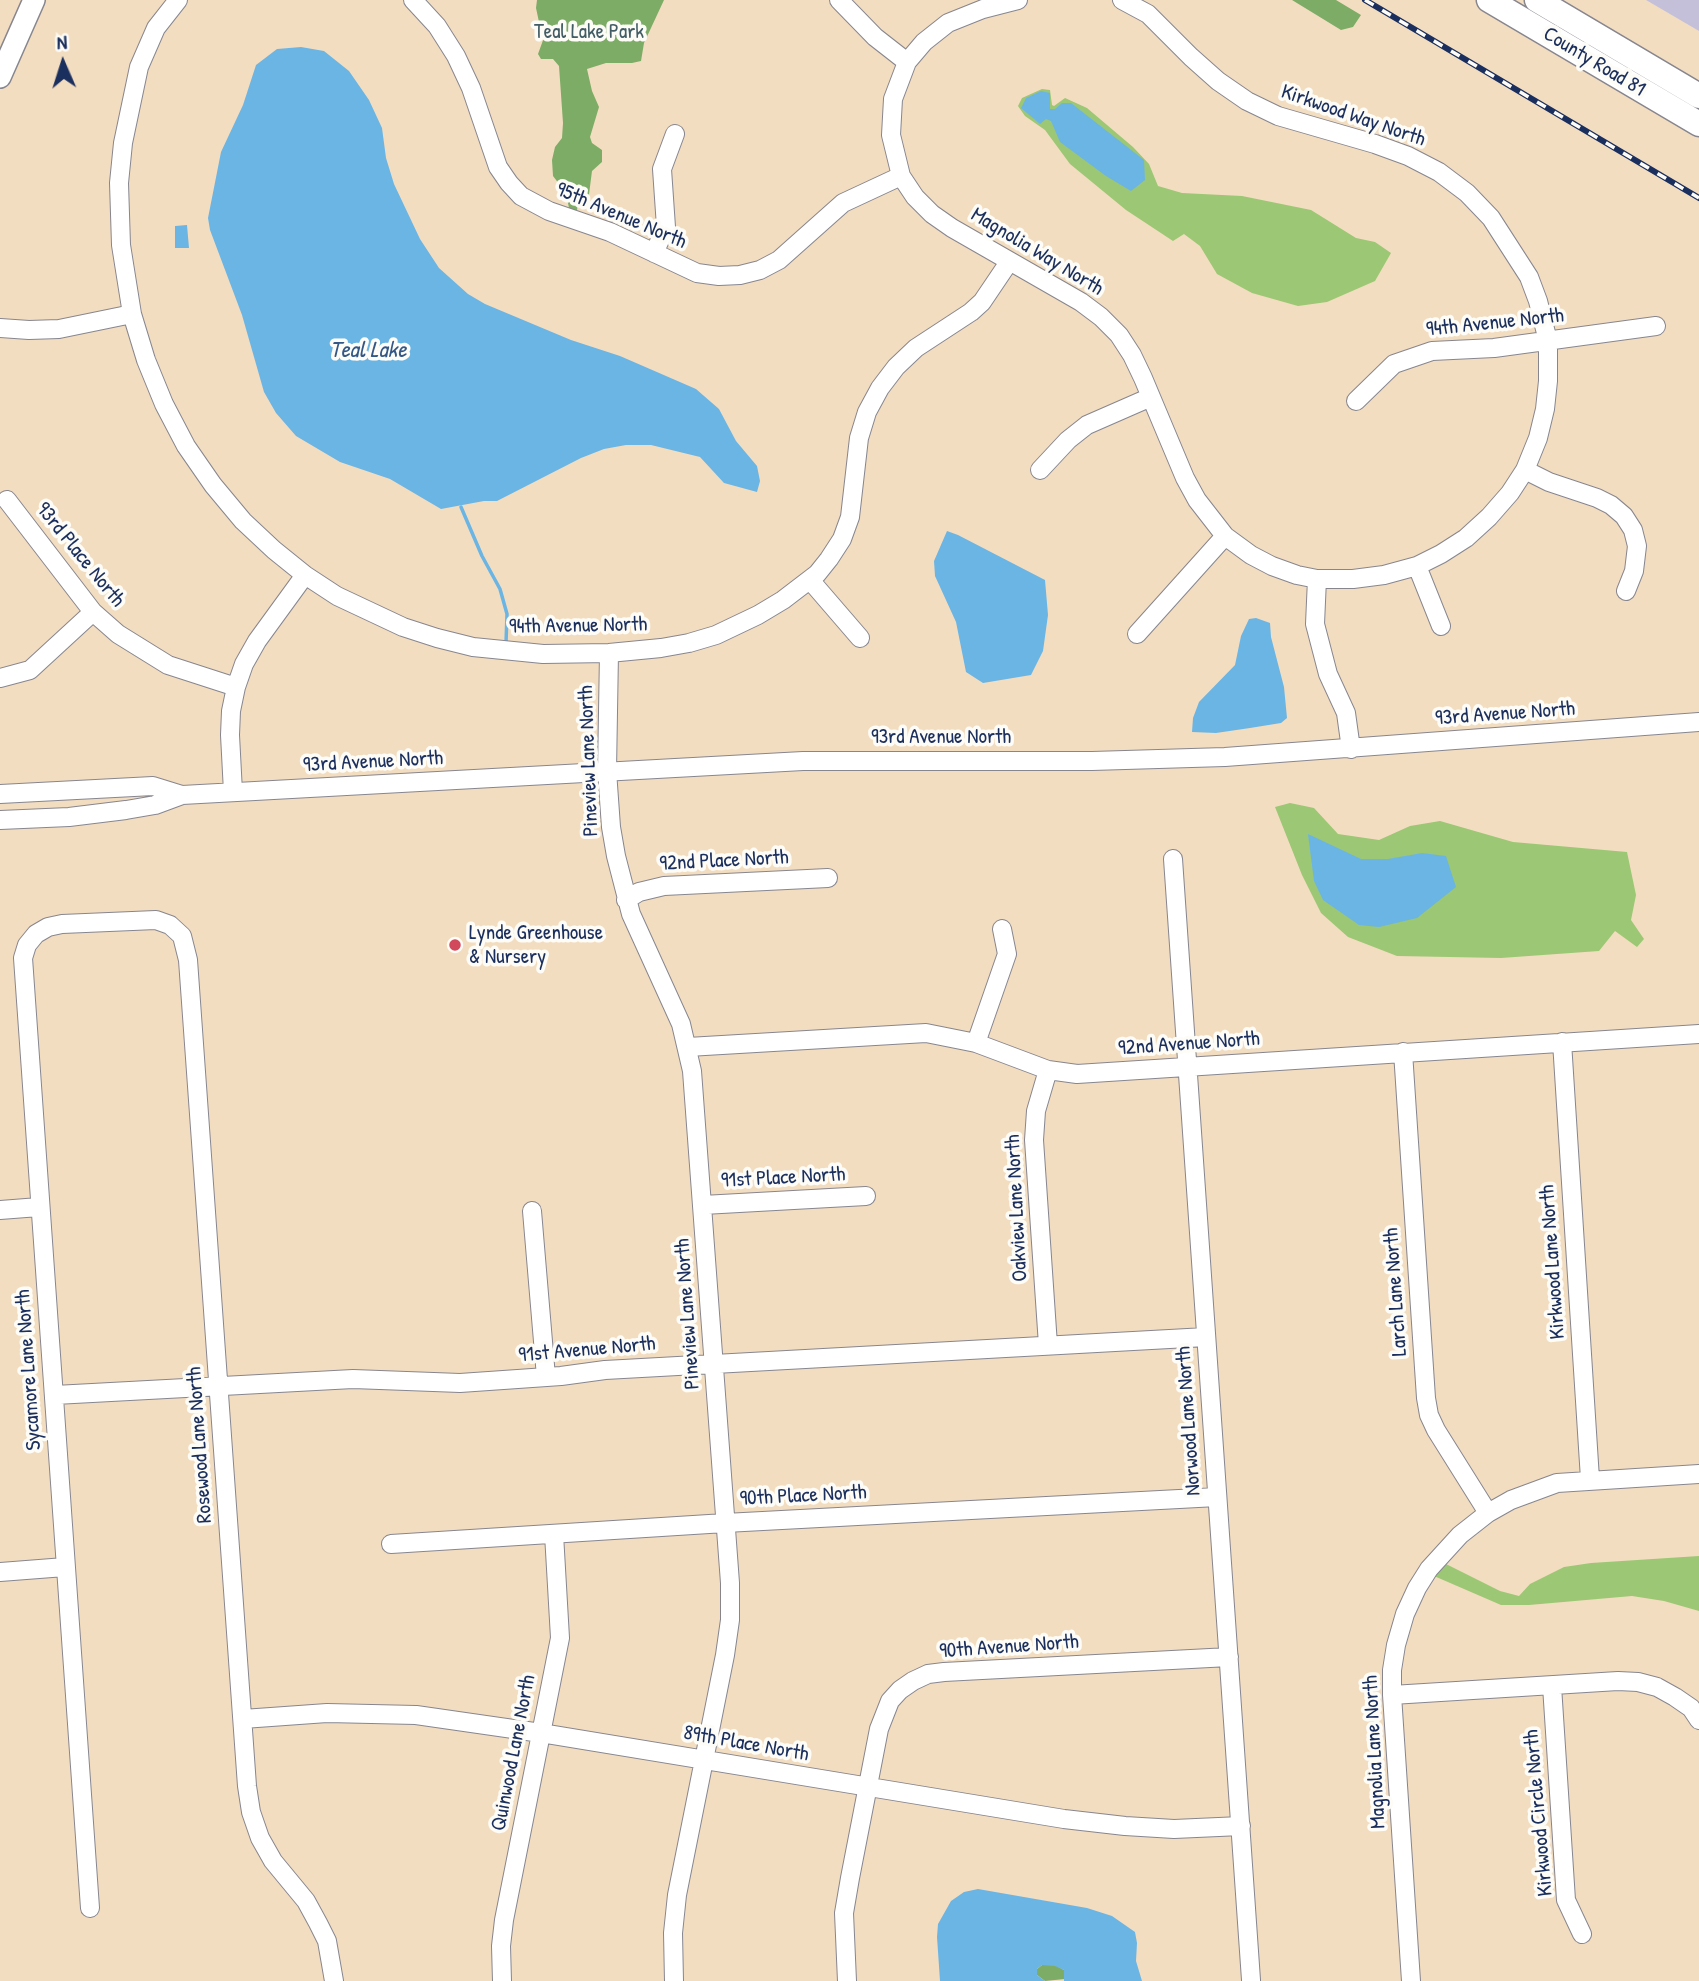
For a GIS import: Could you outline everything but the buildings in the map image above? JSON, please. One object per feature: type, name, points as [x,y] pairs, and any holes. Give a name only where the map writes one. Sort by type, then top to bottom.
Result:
[{"type":"highway","name":"County Road 81","points":[[1489,0],[1699,124]]},
{"type":"highway","name":"County Road 81","points":[[1537,0],[1699,96]]},
{"type":"main road","points":[[0,78],[34,0]]},
{"type":"street","points":[[178,0],[156,27],[146,47],[130,104],[123,144],[119,183],[121,245],[132,314],[146,360],[164,404],[187,446],[213,485],[243,521],[305,575],[257,641],[244,664],[236,687],[230,735],[233,792]]},
{"type":"street","name":"95th Avenue North","points":[[413,0],[437,26],[456,56],[471,88],[498,167],[509,183],[536,205],[610,232],[698,273],[740,275],[760,270],[779,260],[843,204],[901,176]]},
{"type":"street","points":[[839,0],[875,37],[907,62],[924,42],[948,23],[983,9],[1018,0]]},
{"type":"street","name":"Kirkwood Way North","points":[[1122,0],[1148,14],[1200,65],[1247,100],[1278,116],[1408,156],[1439,172],[1466,193],[1491,218],[1529,277],[1538,301],[1548,341],[1545,409],[1538,438],[1525,470],[1496,509],[1466,538],[1417,566],[1373,577],[1317,579]]},
{"type":"street","name":"Magnolia Way North","points":[[907,62],[896,88],[890,123],[892,146],[901,176],[915,197],[932,215],[1081,302],[1101,317],[1119,335],[1132,355],[1185,478],[1197,500],[1225,537],[1272,566],[1317,579]]},
{"type":"street","points":[[654,253],[666,228],[662,169],[675,134]]},
{"type":"street","points":[[860,638],[810,580],[830,559],[842,540],[849,517],[859,438],[867,412],[895,367],[916,348],[982,302],[1009,262]]},
{"type":"street","points":[[0,328],[59,329],[132,314]]},
{"type":"street","name":"94th Avenue North","points":[[1356,401],[1394,365],[1432,351],[1494,348],[1656,326]]},
{"type":"street","points":[[1040,470],[1068,440],[1087,425],[1151,397]]},
{"type":"street","points":[[1525,470],[1549,482],[1597,498],[1624,516],[1633,530],[1637,546],[1634,571],[1626,591]]},
{"type":"street","name":"93rd Place North","points":[[7,500],[93,612],[136,647],[168,665],[236,687]]},
{"type":"street","points":[[1137,634],[1225,537]]},
{"type":"street","points":[[1417,566],[1441,626]]},
{"type":"street","name":"94th Avenue North","points":[[305,575],[369,612],[403,627],[473,647],[543,654],[609,653],[670,646],[716,635],[758,615],[810,580]]},
{"type":"street","points":[[1317,579],[1315,624],[1328,674],[1346,713],[1351,749]]},
{"type":"street","points":[[0,678],[30,670],[93,612]]},
{"type":"street","name":"Pineview Lane North","points":[[609,653],[607,771],[611,827],[626,900],[681,1024],[694,1081],[730,1583],[730,1620],[677,1895],[673,1933],[674,1981]]},
{"type":"street","name":"93rd Avenue North","points":[[0,820],[69,817],[155,805],[182,795],[233,792],[816,760],[1178,759],[1351,749],[1699,722]]},
{"type":"street","name":"93rd Avenue North","points":[[0,794],[153,786],[182,795]]},
{"type":"street","name":"Norwood Lane North","points":[[1173,859],[1251,1980]]},
{"type":"street","name":"92nd Place North","points":[[626,900],[639,892],[664,886],[828,878]]},
{"type":"street","name":"Sycamore Lane North","points":[[90,1908],[23,958],[27,945],[36,934],[55,926],[135,920]]},
{"type":"street","name":"Rosewood Lane North","points":[[135,920],[156,920],[170,925],[182,936],[187,949],[251,1812],[272,1861],[306,1901],[327,1941],[334,1981]]},
{"type":"street","points":[[976,1043],[1007,954],[1002,929]]},
{"type":"street","name":"92nd Avenue North","points":[[688,1047],[926,1033],[976,1043],[1048,1070],[1077,1074],[1699,1034]]},
{"type":"street","name":"Kirkwood Lane North","points":[[1562,1042],[1590,1479]]},
{"type":"street","name":"Larch Lane North","points":[[1403,1052],[1429,1415],[1488,1513]]},
{"type":"street","name":"Oakview Lane North","points":[[1048,1070],[1038,1104],[1034,1140],[1048,1346]]},
{"type":"street","name":"91st Place North","points":[[703,1205],[866,1196]]},
{"type":"street","points":[[0,1210],[39,1207]]},
{"type":"street","points":[[532,1210],[546,1377]]},
{"type":"street","name":"91st Avenue North","points":[[55,1395],[379,1378],[460,1383],[714,1363],[1206,1337]]},
{"type":"street","points":[[1488,1513],[1511,1500],[1545,1487],[1590,1479],[1699,1474]]},
{"type":"street","name":"90th Place North","points":[[391,1544],[725,1522],[1217,1497]]},
{"type":"street","name":"Magnolia Lane North","points":[[1411,1981],[1392,1695],[1396,1645],[1405,1614],[1429,1569],[1461,1535],[1488,1513]]},
{"type":"street","name":"Quinwood Lane North","points":[[502,1981],[501,1946],[505,1920],[560,1638],[554,1534]]},
{"type":"street","points":[[0,1572],[65,1567]]},
{"type":"street","name":"90th Avenue North","points":[[867,1787],[879,1729],[890,1701],[913,1681],[928,1674],[1229,1657]]},
{"type":"street","points":[[1392,1695],[1638,1682],[1657,1687],[1675,1697],[1691,1708],[1699,1720]]},
{"type":"street","name":"Kirkwood Circle North","points":[[1552,1686],[1566,1900],[1583,1934]]},
{"type":"street","name":"89th Place North","points":[[243,1719],[327,1713],[394,1713],[437,1717],[1114,1825],[1174,1829],[1241,1826]]},
{"type":"street","points":[[847,1981],[844,1913],[867,1787]]},
{"type":"shaded area","points":[[1646,0],[1699,0],[1699,31]]},
{"type":"green space","name":"Teal Lake Park","points":[[537,0],[664,0],[644,43],[641,61],[606,63],[587,69],[599,107],[590,137],[592,143],[602,150],[602,162],[592,171],[588,202],[578,200],[577,211],[569,208],[566,193],[553,176],[552,160],[555,147],[562,138],[563,123],[559,66],[553,59],[541,59],[538,54],[546,32],[539,22]]},
{"type":"green space","points":[[1292,0],[1336,0],[1361,15],[1353,27],[1341,30]]},
{"type":"green space","points":[[1042,89],[1050,90],[1054,106],[1065,98],[1087,108],[1149,164],[1158,186],[1182,193],[1242,196],[1311,210],[1356,238],[1375,242],[1391,253],[1375,281],[1327,302],[1298,306],[1252,293],[1217,274],[1200,246],[1184,234],[1173,241],[1126,210],[1070,164],[1045,130],[1025,116],[1018,106],[1022,98]]},
{"type":"green space","points":[[1290,803],[1314,808],[1338,834],[1379,840],[1410,826],[1440,821],[1513,842],[1627,852],[1636,895],[1631,920],[1644,939],[1637,947],[1615,931],[1599,951],[1501,958],[1397,956],[1348,937],[1321,913],[1302,875],[1275,807]]},
{"type":"green space","points":[[1699,1556],[1699,1611],[1664,1601],[1632,1596],[1501,1605],[1434,1576],[1444,1563],[1500,1591],[1519,1596],[1530,1584],[1564,1567]]},
{"type":"green space","points":[[1042,1965],[1055,1965],[1064,1970],[1065,1979],[1045,1981],[1037,1975],[1037,1969]]},
{"type":"water","name":"Teal Lake","points":[[301,47],[324,51],[349,71],[369,100],[382,128],[386,158],[394,184],[420,239],[439,268],[468,294],[485,304],[571,340],[620,356],[696,389],[719,409],[736,441],[757,466],[760,481],[757,492],[724,483],[700,457],[651,445],[626,445],[604,449],[581,458],[497,501],[441,509],[390,479],[340,462],[296,436],[276,413],[264,392],[242,315],[208,218],[221,152],[243,105],[256,65],[277,49]]},
{"type":"water","points":[[1041,91],[1050,93],[1050,109],[1055,109],[1062,103],[1071,103],[1144,160],[1145,180],[1131,191],[1060,142],[1051,121],[1046,119],[1040,124],[1021,108],[1026,98]]},
{"type":"water","points":[[187,225],[189,248],[175,248],[175,226]]},
{"type":"water","points":[[947,531],[1045,580],[1048,615],[1043,651],[1031,675],[983,683],[966,672],[956,622],[935,576],[934,561]]},
{"type":"water","points":[[1256,618],[1270,623],[1284,687],[1287,718],[1281,723],[1250,728],[1216,733],[1192,732],[1193,718],[1199,702],[1235,665],[1241,636],[1249,619]]},
{"type":"water","points":[[1308,834],[1361,859],[1388,859],[1422,853],[1446,856],[1456,887],[1417,918],[1379,927],[1359,925],[1323,900],[1314,881]]},
{"type":"water","points":[[978,1889],[1087,1908],[1112,1916],[1135,1932],[1136,1961],[1142,1981],[1064,1981],[1064,1970],[1042,1965],[1037,1969],[1037,1975],[1045,1981],[940,1981],[938,1924],[951,1901],[964,1892]]},
{"type":"waterway","points":[[461,507],[500,589],[507,614],[506,643]]},
{"type":"railway","points":[[1365,0],[1699,198]]},
{"type":"place","name":"Lynde Greenhouse & Nursery","points":[[455,945]]}]
